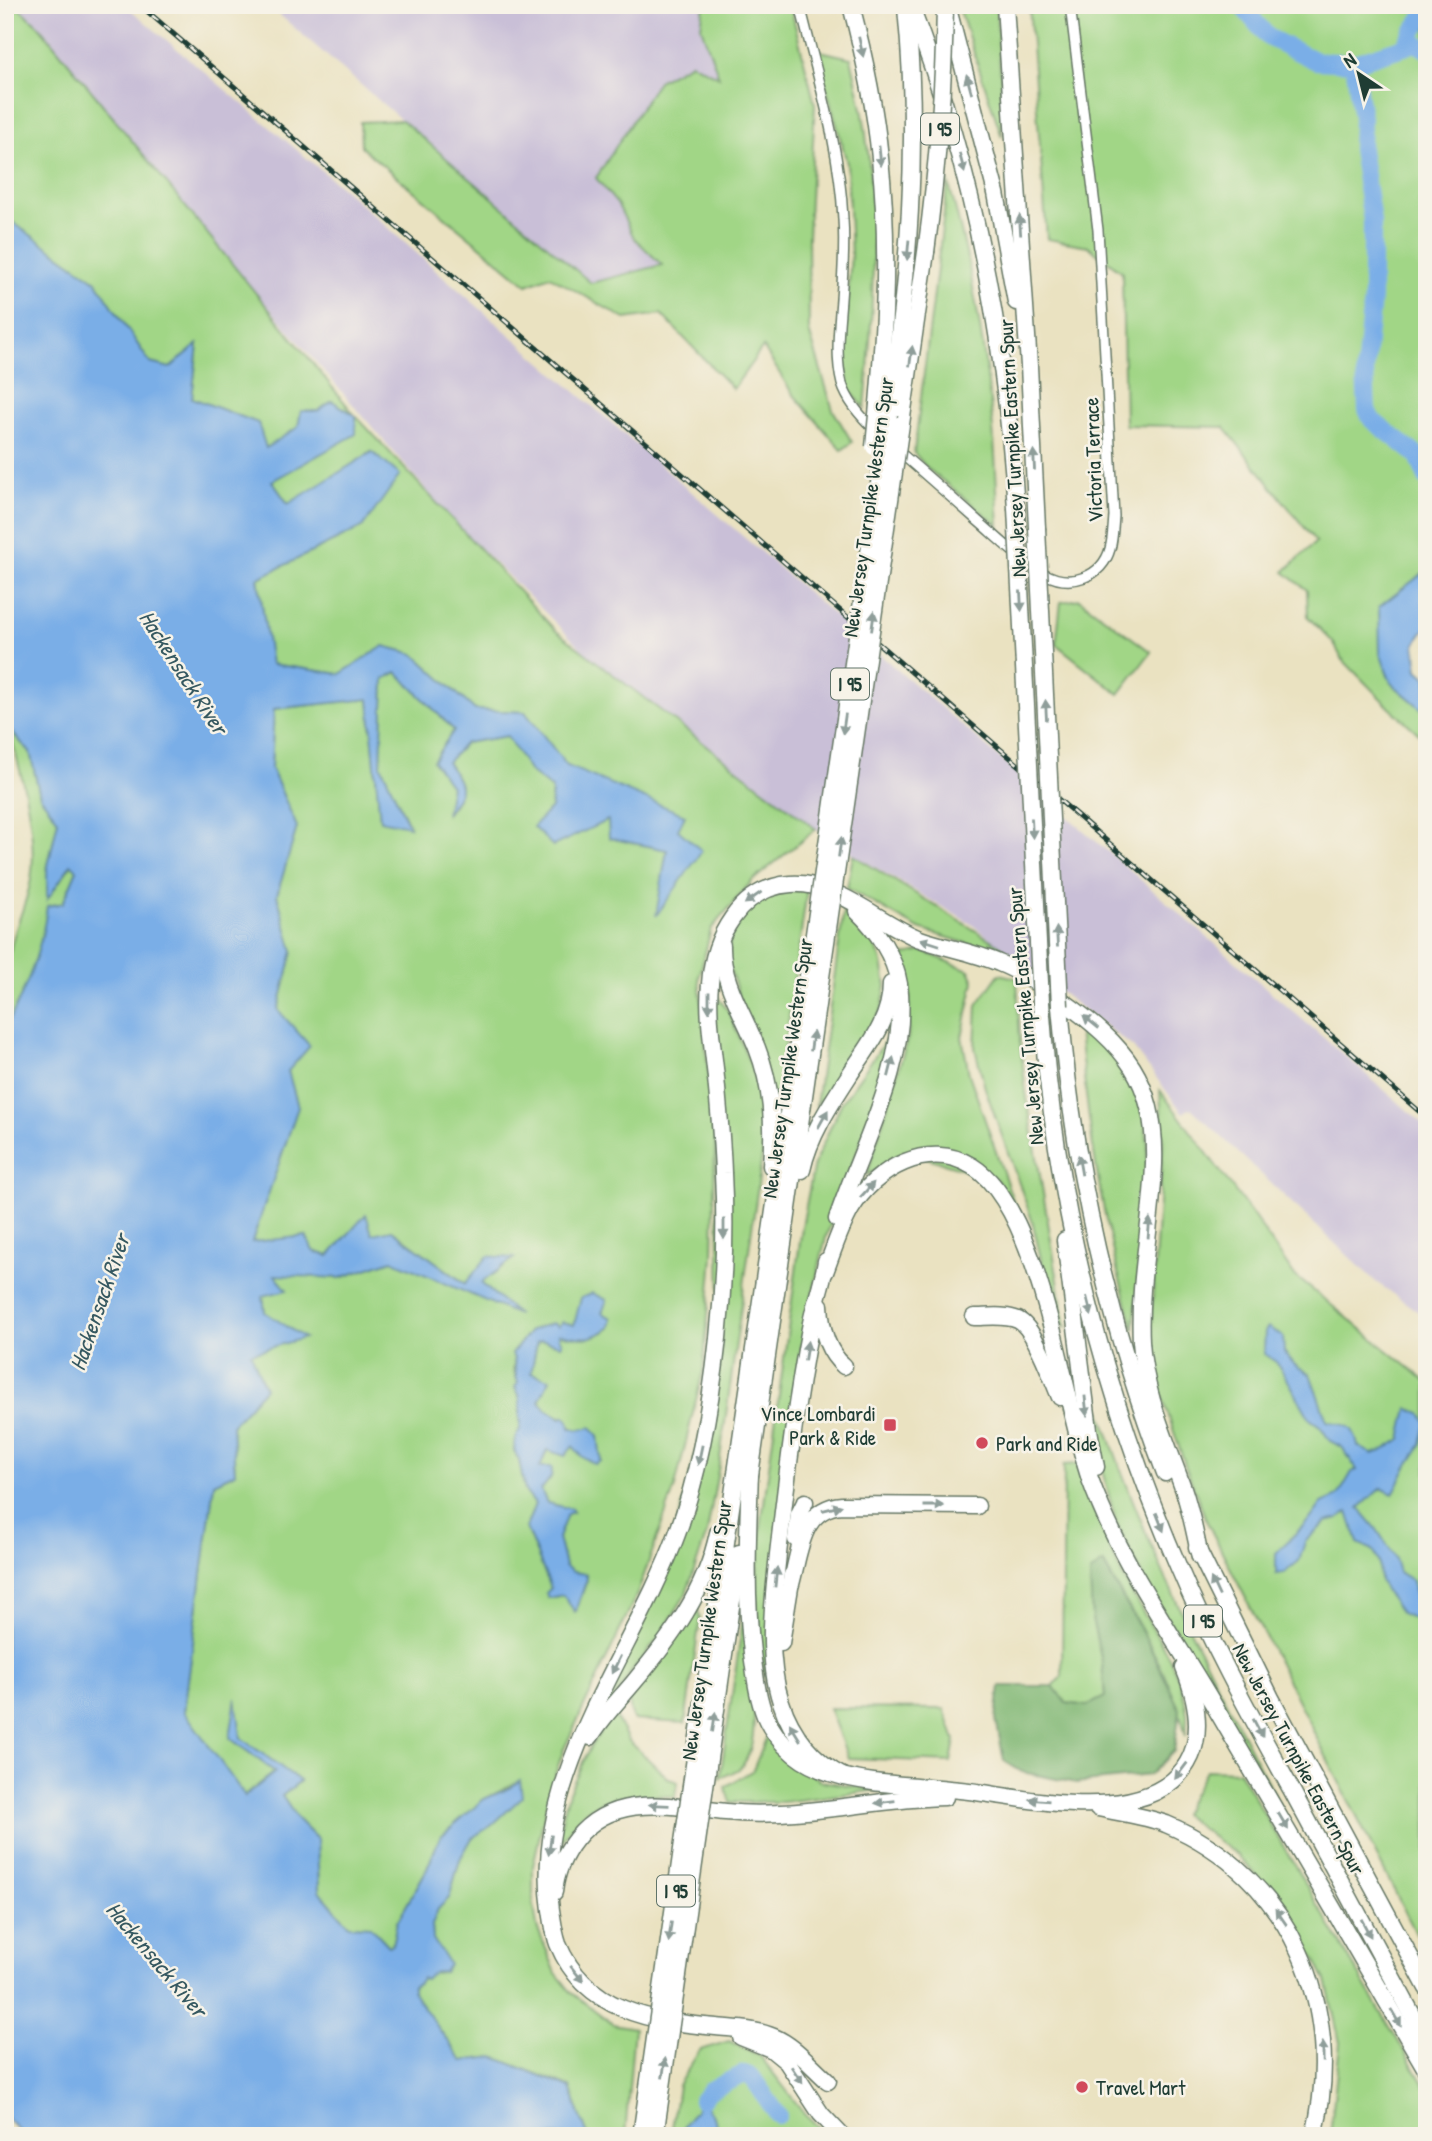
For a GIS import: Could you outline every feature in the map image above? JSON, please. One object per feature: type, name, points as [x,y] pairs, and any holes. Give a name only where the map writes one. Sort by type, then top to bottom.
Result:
[{"type":"highway","points":[[851,5],[870,89],[881,160],[886,252],[889,414]]},
{"type":"highway","name":"New Jersey Turnpike Western Spur","points":[[655,2136],[718,1647],[743,1425],[817,959],[906,277],[912,182],[908,5]]},
{"type":"highway","name":"New Jersey Turnpike Eastern Spur","points":[[908,5],[953,129],[987,270],[1007,400],[1016,508],[1041,1002],[1048,1080],[1060,1168],[1098,1341],[1127,1435],[1166,1539],[1198,1611],[1427,2042]]},
{"type":"highway","points":[[946,5],[996,193],[1029,366]]},
{"type":"highway","name":"New Jersey Turnpike Western Spur","points":[[640,2136],[718,1647],[750,1472],[775,1302],[868,559],[867,512],[926,252],[941,118],[946,5]]},
{"type":"highway","name":"New Jersey Turnpike Eastern Spur","points":[[1005,5],[1029,366],[1060,1006],[1074,1131],[1100,1265],[1142,1409],[1200,1557],[1255,1669],[1427,1989]]},
{"type":"highway","points":[[842,2136],[821,2114],[799,2078],[782,2057],[757,2042],[695,2025],[634,2014],[615,2006],[581,1981],[565,1958],[554,1932],[547,1877],[553,1824],[579,1743],[672,1548],[690,1496],[704,1433],[716,1360],[723,1264],[722,1155],[709,1003],[713,961],[732,918],[759,892],[776,886],[803,884],[825,890],[917,937],[995,961],[1029,978],[1095,1024],[1119,1049],[1138,1076],[1148,1103],[1154,1150],[1141,1316],[1143,1359],[1152,1402],[1185,1494],[1200,1557]]},
{"type":"highway","points":[[825,1272],[829,1244],[885,1088],[896,1042],[900,1010],[899,984],[888,955],[870,925],[840,897]]},
{"type":"highway","points":[[723,936],[724,968],[757,1049],[771,1097],[773,1138],[768,1193],[769,1248]]},
{"type":"highway","points":[[775,1302],[789,1258],[801,1175],[807,1153],[826,1114],[887,1013],[891,987],[888,955]]},
{"type":"highway","points":[[844,1777],[812,1754],[796,1735],[781,1703],[775,1669],[774,1602],[784,1502],[811,1323],[825,1272],[850,1210],[872,1183],[886,1172],[903,1162],[931,1156],[950,1157],[974,1167],[990,1182],[1010,1212],[1041,1288],[1079,1445]]},
{"type":"highway","points":[[1060,1168],[1067,1261],[1089,1430],[1098,1476],[1114,1532]]},
{"type":"highway","points":[[820,1292],[826,1339],[834,1356],[844,1366]]},
{"type":"highway","points":[[551,1912],[559,1870],[572,1844],[583,1830],[597,1819],[626,1808],[666,1805],[730,1813],[779,1813],[915,1798],[1002,1797],[1076,1803],[1126,1801],[1156,1792],[1178,1776],[1192,1753],[1197,1724],[1193,1693],[1185,1671],[1126,1560],[1097,1498],[1062,1400],[1027,1326],[1013,1318],[974,1317]]},
{"type":"highway","points":[[567,1779],[592,1732],[664,1646],[694,1598],[715,1546],[726,1482],[743,1425]]},
{"type":"highway","points":[[750,1472],[747,1600],[754,1669],[759,1699],[768,1722],[788,1749],[816,1767],[844,1777],[1002,1797]]},
{"type":"highway","points":[[775,1669],[791,1584],[798,1519],[805,1502]]},
{"type":"highway","points":[[791,1584],[808,1526],[818,1513],[826,1508],[842,1505],[977,1506]]},
{"type":"highway","points":[[1158,1616],[1183,1652],[1290,1832],[1427,2071]]},
{"type":"highway","points":[[1076,1803],[1151,1819],[1191,1836],[1239,1870],[1280,1915],[1305,1965],[1322,2031],[1323,2068],[1314,2136]]},
{"type":"highway","points":[[695,2025],[751,2030],[773,2036],[795,2050],[828,2081]]},
{"type":"street","name":"Victoria Terrace","points":[[800,5],[841,190],[844,246],[838,364],[848,399],[869,425],[1033,567],[1047,575],[1068,581],[1092,574],[1103,564],[1110,550],[1114,516],[1114,477],[1098,230],[1070,5]]},
{"type":"shaded area","points":[[15,5],[125,5],[341,187],[1427,1127],[1427,1318],[1376,1282],[1191,1108],[1183,1113],[1133,1047],[971,924],[853,854],[738,773],[611,678],[456,524],[240,274],[38,25]]},
{"type":"shaded area","points":[[268,5],[790,5],[663,265],[591,283]]},
{"type":"green space","points":[[5,5],[15,5],[38,25],[354,414],[332,401],[318,411],[301,411],[298,427],[266,449],[258,423],[192,398],[198,345],[170,368],[150,363],[96,281],[5,217]]},
{"type":"green space","points":[[704,5],[790,5],[815,104],[808,237],[809,331],[833,410],[852,442],[842,450],[792,393],[763,347],[733,389],[661,314],[625,319],[550,276],[527,285],[361,147],[360,122],[402,120],[591,283],[662,265],[634,238],[618,205],[596,178],[658,81],[691,63],[719,77],[701,27]]},
{"type":"green space","points":[[958,5],[996,5],[1002,137]]},
{"type":"green space","points":[[1029,5],[1427,5],[1427,570],[1379,608],[1391,683],[1427,713],[1427,741],[1342,659],[1333,642],[1308,617],[1307,590],[1284,572],[1316,542],[1224,427],[1125,425],[1122,272],[1088,246],[1047,239]]},
{"type":"green space","points":[[816,50],[851,58],[865,127],[872,197],[873,267],[865,408],[849,390],[844,353],[851,255],[847,163]]},
{"type":"green space","points":[[948,181],[964,242],[986,367],[999,526],[928,469],[914,453]]},
{"type":"green space","points":[[356,416],[555,630],[816,829],[752,881],[711,929],[699,978],[715,1141],[713,1257],[703,1371],[675,1487],[638,1592],[564,1749],[550,1789],[533,1866],[533,1899],[537,1927],[556,1973],[572,1993],[613,2024],[634,2028],[625,2136],[588,2136],[570,2087],[494,2057],[462,2061],[412,1991],[412,1986],[429,1973],[444,1972],[441,1954],[433,1939],[432,1925],[438,1909],[449,1898],[460,1859],[471,1838],[492,1825],[521,1797],[520,1781],[484,1799],[440,1837],[427,1869],[397,1922],[392,1946],[389,1946],[370,1926],[349,1925],[319,1892],[317,1839],[298,1820],[282,1796],[300,1781],[241,1738],[236,1702],[230,1738],[275,1772],[244,1796],[184,1711],[214,1483],[235,1473],[232,1425],[265,1388],[250,1353],[265,1312],[263,1296],[274,1274],[340,1278],[392,1260],[515,1313],[481,1283],[513,1259],[466,1284],[392,1230],[329,1256],[313,1251],[305,1236],[251,1243],[298,1107],[288,1071],[278,1010],[293,951],[277,895],[297,827],[271,768],[274,709],[369,699],[380,820],[409,825],[381,766],[384,679],[397,672],[454,730],[433,761],[451,786],[447,813],[457,799],[460,788],[447,762],[465,743],[507,736],[530,771],[552,789],[551,808],[609,819],[609,838],[667,850],[657,914],[678,829],[685,816],[567,766],[525,712],[475,710],[414,654],[384,646],[340,674],[270,664],[258,578],[363,527],[371,452],[289,505],[272,481],[356,434]],"holes":[[[578,1313],[612,1318],[610,1328],[591,1337],[559,1334],[560,1345],[541,1340],[537,1342],[531,1374],[549,1382],[539,1401],[547,1410],[578,1430],[600,1454],[601,1460],[574,1446],[567,1452],[547,1450],[540,1467],[552,1467],[551,1477],[541,1490],[547,1503],[571,1509],[573,1512],[567,1514],[558,1538],[565,1566],[573,1572],[586,1574],[587,1580],[579,1603],[563,1595],[548,1598],[551,1588],[526,1528],[535,1504],[525,1491],[519,1460],[514,1450],[520,1430],[520,1397],[515,1388],[518,1383],[512,1353],[531,1330],[553,1323],[558,1326],[574,1325]]]},
{"type":"green space","points":[[1079,599],[1151,652],[1119,694],[1056,644],[1061,602]]},
{"type":"green space","points":[[5,725],[30,752],[40,796],[58,820],[47,870],[47,899],[72,864],[77,870],[63,903],[47,906],[35,967],[5,1029],[5,957],[10,952],[27,897],[33,846],[25,791],[12,740],[5,735]]},
{"type":"green space","points":[[853,855],[1002,947],[1002,954],[919,929],[847,888]]},
{"type":"green space","points":[[807,890],[776,1110],[728,963],[730,939],[741,915],[771,892]]},
{"type":"green space","points":[[844,909],[859,921],[874,941],[882,962],[886,986],[882,1009],[841,1078],[816,1105]]},
{"type":"green space","points":[[922,951],[969,970],[974,981],[962,1037],[969,1074],[1018,1215],[996,1179],[911,1153],[867,1175],[908,1037],[910,992],[902,956]]},
{"type":"green space","points":[[999,974],[1017,978],[1026,1093],[1066,1328],[1055,1320],[1032,1220],[985,1088],[975,1048],[977,1005]]},
{"type":"green space","points":[[714,992],[729,1012],[750,1064],[763,1108],[763,1149],[719,1465],[707,1533],[686,1594],[660,1636],[629,1675],[612,1702],[602,1705],[665,1573],[721,1353]]},
{"type":"green space","points":[[1078,1020],[1100,1036],[1126,1067],[1142,1099],[1148,1145],[1134,1331],[1113,1254],[1100,1188]]},
{"type":"green space","points":[[886,1040],[891,1043],[879,1092],[826,1237],[803,1336],[786,1450],[776,1702],[773,1707],[762,1663],[756,1593],[759,1540],[802,1227],[814,1164],[841,1104]]},
{"type":"green space","points":[[1160,1090],[1294,1275],[1427,1382],[1427,1955],[1207,1522],[1157,1381],[1150,1336],[1163,1144]]},
{"type":"green space","points":[[1090,1390],[1096,1396],[1114,1451],[1156,1557],[1230,1711],[1283,1812],[1146,1583],[1116,1522],[1102,1470]]},
{"type":"green space","points":[[1077,1464],[1124,1579],[1162,1644],[1178,1678],[1187,1715],[1186,1736],[1180,1713],[1162,1669],[1104,1564],[1090,1574],[1092,1619],[1102,1662],[1105,1697],[1087,1706],[1066,1703],[1053,1686],[1062,1676],[1064,1465]]},
{"type":"green space","points":[[1103,1563],[1146,1639],[1180,1710],[1174,1751],[1150,1775],[1076,1783],[1022,1772],[1004,1761],[996,1719],[1000,1686],[1053,1686],[1066,1703],[1087,1706],[1105,1697],[1102,1662],[1092,1619],[1090,1573]]},
{"type":"green space","points":[[697,1605],[700,1619],[685,1723],[633,1720],[629,1702],[637,1687]]},
{"type":"green space","points":[[744,1612],[754,1694],[753,1738],[748,1756],[740,1768],[720,1778]]},
{"type":"green space","points":[[829,1708],[944,1709],[955,1740],[951,1762],[848,1758]]},
{"type":"green space","points":[[614,1714],[628,1740],[669,1779],[678,1782],[675,1797],[631,1796],[599,1803],[580,1817],[554,1852],[569,1792],[591,1745]]},
{"type":"green space","points":[[768,1734],[787,1756],[821,1781],[878,1790],[783,1802],[730,1802],[725,1787],[753,1770]]},
{"type":"green space","points":[[1206,1770],[1239,1771],[1427,2090],[1427,2136],[1330,2136],[1340,2043],[1326,1980],[1288,1907],[1238,1856],[1182,1814]]},
{"type":"green space","points":[[729,2041],[760,2056],[804,2113],[828,2136],[719,2136],[715,2121],[683,2127],[682,2136],[671,2136],[678,2085],[700,2050]]},
{"type":"water","name":"Hackensack River","points":[[5,217],[96,281],[150,363],[170,368],[198,344],[192,398],[258,423],[266,448],[298,427],[301,411],[318,411],[332,401],[356,416],[356,434],[272,481],[288,504],[372,452],[400,475],[363,527],[258,578],[271,664],[340,674],[384,646],[414,654],[475,710],[525,712],[567,766],[685,815],[678,830],[702,851],[656,916],[667,850],[609,838],[608,820],[553,846],[533,827],[551,808],[552,789],[530,772],[507,736],[465,743],[447,762],[460,788],[446,814],[451,786],[433,761],[454,730],[397,672],[384,679],[381,765],[409,826],[380,820],[369,699],[274,709],[271,768],[297,827],[277,895],[293,951],[278,1010],[310,1046],[288,1071],[298,1107],[252,1242],[306,1236],[313,1251],[329,1256],[366,1214],[372,1234],[392,1230],[465,1284],[488,1256],[514,1258],[481,1283],[518,1315],[392,1260],[340,1278],[275,1275],[287,1290],[263,1296],[265,1312],[304,1338],[251,1353],[265,1388],[232,1425],[235,1473],[214,1483],[184,1711],[245,1796],[275,1772],[230,1738],[236,1698],[241,1738],[300,1781],[282,1796],[298,1820],[317,1839],[319,1891],[349,1925],[370,1926],[389,1946],[392,1945],[397,1922],[427,1869],[440,1837],[484,1799],[510,1788],[520,1780],[522,1797],[492,1825],[472,1838],[460,1859],[449,1898],[438,1909],[432,1925],[433,1939],[449,1964],[444,1972],[422,1978],[412,1986],[412,1991],[462,2061],[494,2057],[570,2088],[588,2136],[24,2136],[5,2116],[5,1029],[32,969],[47,906],[63,903],[77,870],[71,864],[47,900],[47,870],[58,820],[40,796],[30,752],[5,725]]},
{"type":"water","points":[[1427,570],[1427,626],[1415,644],[1418,670],[1427,678],[1427,713],[1391,683],[1380,653],[1379,607]]},
{"type":"water","points":[[592,1293],[607,1300],[602,1313],[612,1318],[610,1327],[592,1337],[559,1334],[562,1343],[560,1345],[542,1340],[537,1342],[531,1373],[550,1379],[539,1401],[547,1410],[561,1418],[565,1416],[570,1428],[578,1430],[591,1427],[598,1436],[601,1461],[595,1464],[582,1457],[573,1446],[565,1456],[547,1450],[540,1467],[552,1467],[551,1477],[541,1490],[547,1503],[571,1509],[573,1512],[567,1514],[558,1538],[565,1566],[573,1572],[586,1574],[587,1579],[575,1612],[563,1595],[548,1598],[546,1593],[551,1588],[526,1528],[535,1504],[525,1491],[519,1460],[514,1450],[520,1429],[520,1397],[515,1387],[518,1383],[512,1353],[531,1330],[553,1323],[558,1326],[562,1322],[574,1325],[581,1298]]},
{"type":"water","points":[[1268,1327],[1283,1337],[1284,1352],[1295,1365],[1310,1374],[1327,1421],[1352,1429],[1358,1446],[1372,1454],[1401,1439],[1408,1408],[1421,1413],[1426,1423],[1421,1445],[1393,1494],[1381,1488],[1359,1508],[1394,1556],[1399,1572],[1413,1581],[1416,1606],[1427,1616],[1427,1636],[1419,1621],[1401,1613],[1388,1595],[1380,1581],[1379,1563],[1373,1550],[1358,1543],[1348,1512],[1338,1519],[1326,1522],[1305,1542],[1299,1561],[1284,1573],[1276,1574],[1276,1553],[1322,1503],[1338,1496],[1352,1472],[1357,1470],[1342,1447],[1330,1441],[1320,1426],[1310,1419],[1276,1362],[1264,1354],[1265,1331]]},
{"type":"water","points":[[702,2100],[715,2121],[719,2136],[682,2136],[683,2127]]},
{"type":"waterway","points":[[1245,5],[1246,11],[1268,37],[1316,61],[1354,63],[1416,43],[1427,50]]},
{"type":"waterway","points":[[1404,47],[1427,9]]},
{"type":"waterway","points":[[1354,63],[1362,118],[1361,149],[1372,221],[1372,298],[1365,372],[1367,410],[1372,420],[1418,456],[1427,478]]},
{"type":"waterway","points":[[702,2100],[710,2090],[744,2074],[752,2077],[778,2115]]},
{"type":"railway","points":[[140,5],[1427,1118]]},
{"type":"place","name":"Vince Lombardi Park & Ride","points":[[890,1425]]},
{"type":"place","name":"Park and Ride","points":[[982,1443]]},
{"type":"place","name":"Travel Mart","points":[[1082,2087]]}]
